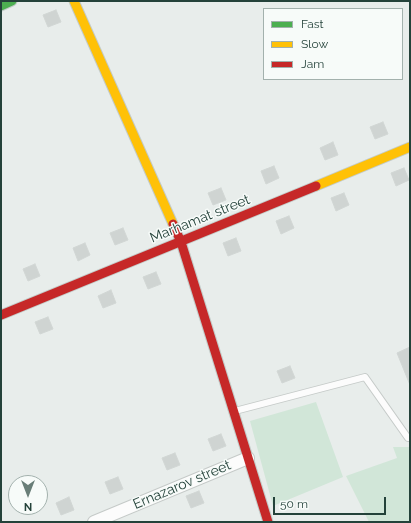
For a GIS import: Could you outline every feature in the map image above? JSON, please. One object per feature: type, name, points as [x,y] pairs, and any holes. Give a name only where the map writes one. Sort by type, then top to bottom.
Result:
[{"type":"street","points":[[1,6],[12,1]]},
{"type":"street","points":[[74,1],[181,242],[235,411],[268,522]]},
{"type":"street","name":"Marhamat street","points":[[1,316],[410,147]]},
{"type":"street","name":"Ernazarov street","points":[[94,522],[248,458]]},
{"type":"lane","points":[[235,411],[366,377],[408,438],[410,438]]},
{"type":"green space","points":[[316,402],[343,477],[273,506],[250,421]]},
{"type":"green space","points":[[393,447],[410,447],[410,522],[369,522],[346,476],[397,458]]},
{"type":"building","points":[[56,10],[61,22],[48,27],[43,15]]},
{"type":"building","points":[[383,122],[388,134],[375,139],[370,127]]},
{"type":"building","points":[[333,142],[338,155],[325,160],[320,148]]},
{"type":"building","points":[[274,166],[279,178],[266,184],[261,171]]},
{"type":"building","points":[[404,168],[409,180],[396,186],[391,173]]},
{"type":"building","points":[[221,188],[226,200],[213,205],[208,193]]},
{"type":"building","points":[[344,193],[349,205],[336,211],[331,198]]},
{"type":"building","points":[[289,216],[294,228],[281,234],[276,221]]},
{"type":"building","points":[[123,228],[128,240],[115,245],[110,233]]},
{"type":"building","points":[[236,238],[241,251],[228,256],[223,243]]},
{"type":"building","points":[[85,243],[90,255],[78,261],[73,248]]},
{"type":"building","points":[[35,264],[40,276],[28,281],[23,269]]},
{"type":"building","points":[[156,272],[161,284],[148,289],[143,277]]},
{"type":"building","points":[[111,290],[116,303],[103,308],[98,296]]},
{"type":"building","points":[[48,317],[53,329],[40,334],[35,322]]},
{"type":"building","points":[[410,347],[410,385],[397,353]]},
{"type":"building","points":[[290,366],[295,378],[282,383],[277,371]]},
{"type":"building","points":[[221,434],[226,446],[213,451],[208,439]]},
{"type":"building","points":[[175,453],[180,465],[167,470],[162,458]]},
{"type":"building","points":[[118,477],[123,489],[110,494],[105,482]]},
{"type":"building","points":[[199,491],[204,503],[191,508],[186,496]]},
{"type":"building","points":[[69,497],[74,510],[61,515],[56,503]]},
{"type":"traffic: fast","points":[[1,6],[12,1]]},
{"type":"traffic: slow","points":[[74,1],[173,224]]},
{"type":"traffic: slow","points":[[316,186],[410,147]]},
{"type":"traffic: jam","points":[[1,315],[316,186]]},
{"type":"traffic: jam","points":[[173,224],[181,242],[268,522]]}]
